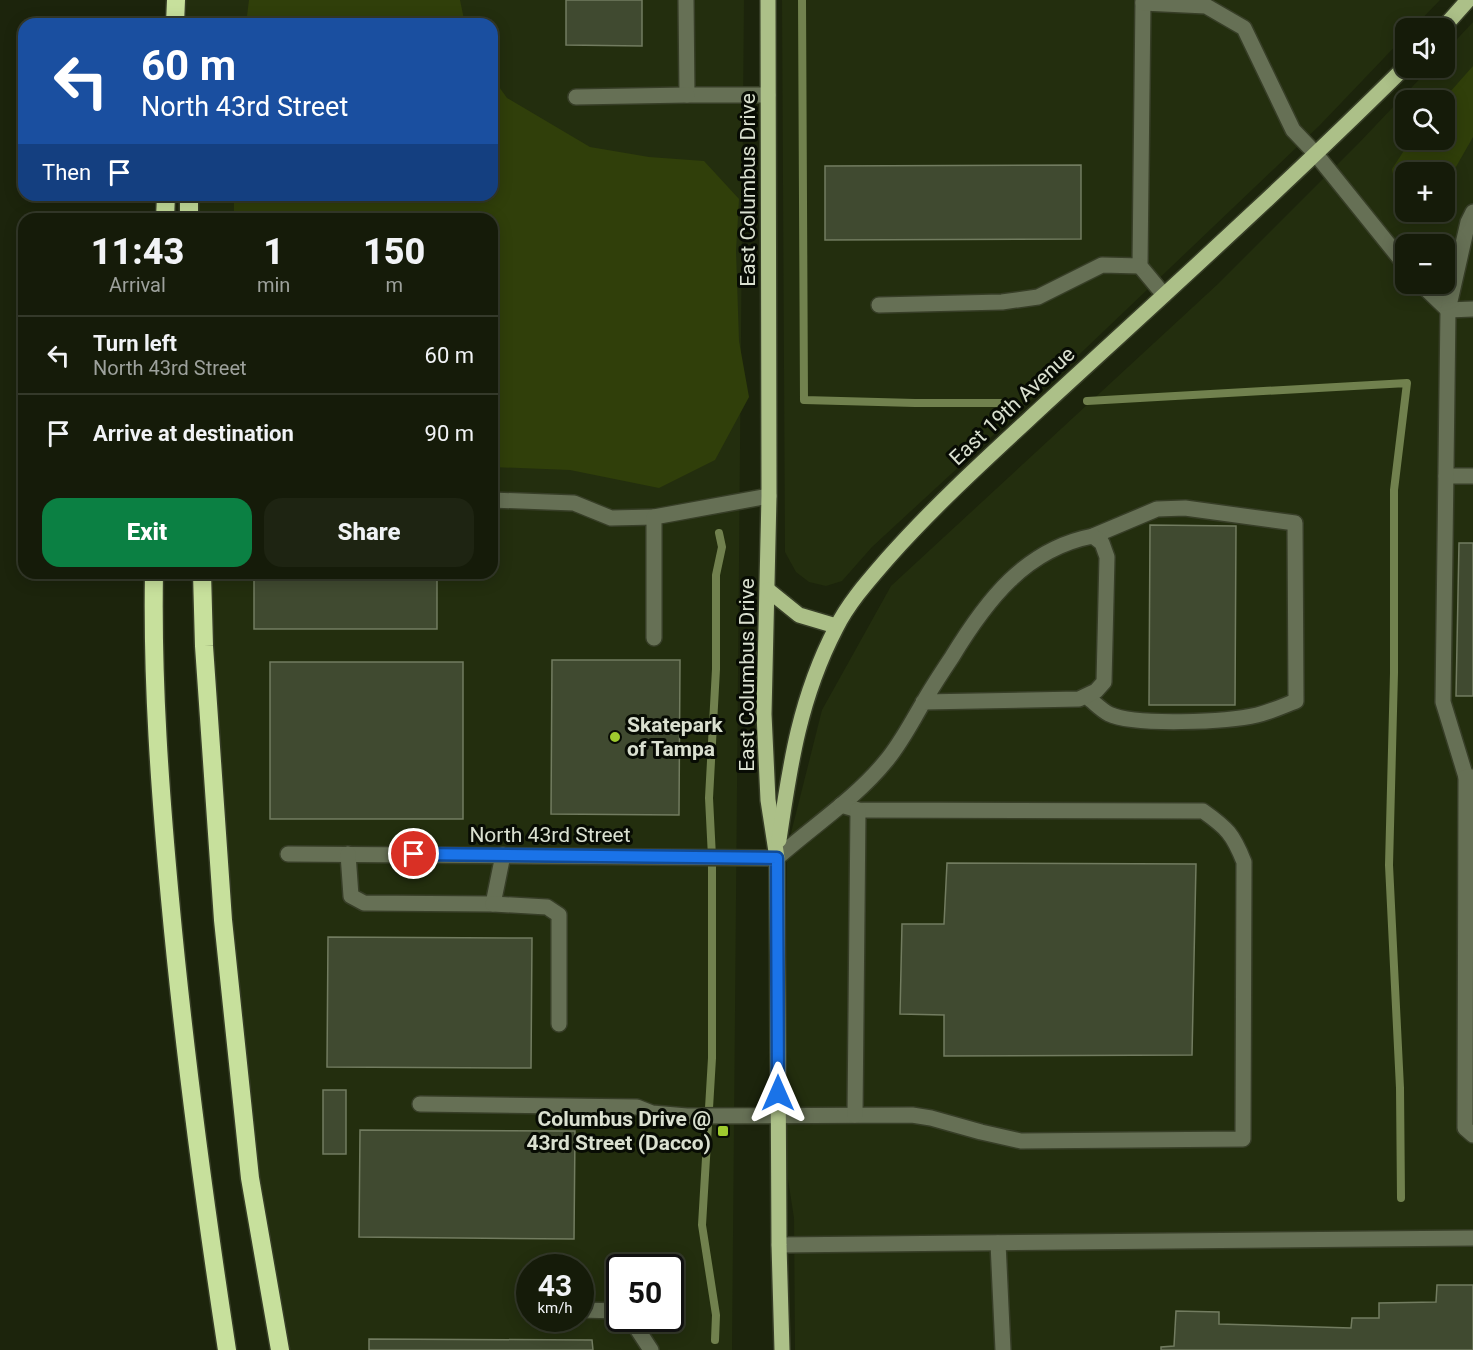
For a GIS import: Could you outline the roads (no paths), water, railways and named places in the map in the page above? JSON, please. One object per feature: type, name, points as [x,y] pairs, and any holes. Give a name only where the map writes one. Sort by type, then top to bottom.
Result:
[{"type":"highway","points":[[175,18],[176,0]]},
{"type":"highway","points":[[184,0],[185,18]]},
{"type":"highway","points":[[154,579],[158,770],[177,980],[206,1214],[227,1350]]},
{"type":"highway","points":[[202,579],[204,646],[223,920],[250,1178],[280,1350]]},
{"type":"main road","name":"East Columbus Drive","points":[[768,0],[769,496],[764,714],[768,800],[777,858],[779,1245],[782,1350]]},
{"type":"main road","points":[[1452,18],[1468,0]]},
{"type":"main road","name":"East 19th Avenue","points":[[777,858],[795,741],[810,686],[836,626],[858,592],[956,486],[1164,295],[1395,77]]},
{"type":"main road","points":[[768,590],[799,615],[836,626]]},
{"type":"street","points":[[686,0],[687,95]]},
{"type":"street","points":[[1164,295],[1140,266],[1143,2],[1206,6],[1244,28],[1293,130],[1315,153],[1395,252]]},
{"type":"street","points":[[576,97],[768,95]]},
{"type":"street","points":[[1473,212],[1468,222],[1448,310],[1443,702],[1470,777],[1465,1128],[1473,1135]]},
{"type":"street","points":[[879,305],[1002,302],[1038,297],[1102,265],[1140,266]]},
{"type":"street","points":[[1431,294],[1448,310],[1473,309]]},
{"type":"street","points":[[1446,476],[1473,476]]},
{"type":"street","points":[[498,500],[578,504],[611,518],[654,517],[769,496]]},
{"type":"street","points":[[777,858],[841,805],[887,760],[907,733],[923,702],[970,627],[996,593],[1024,567],[1051,551],[1157,509],[1185,508],[1295,523],[1296,701],[1257,715],[1229,719],[1158,721],[1129,720],[1108,714],[1087,697]]},
{"type":"street","points":[[654,517],[654,638]]},
{"type":"street","points":[[923,702],[1079,699],[1096,691],[1104,682],[1107,557],[1102,543],[1093,536]]},
{"type":"street","points":[[420,1104],[637,1107],[652,1113],[687,1116],[912,1115],[1021,1141],[1243,1138],[1244,862],[1235,839],[1222,824],[1203,812],[858,810],[841,805]]},
{"type":"street","points":[[855,1115],[858,810]]},
{"type":"street","name":"North 43rd Street","points":[[288,854],[777,858]]},
{"type":"street","points":[[348,854],[351,896],[364,903],[494,904],[547,907],[559,915],[559,1024]]},
{"type":"street","points":[[494,904],[503,855]]},
{"type":"street","points":[[779,1245],[1473,1238]]},
{"type":"street","points":[[998,1243],[1003,1350]]},
{"type":"street","points":[[639,1332],[651,1350]]},
{"type":"waterway","points":[[802,0],[804,400],[1010,403]]},
{"type":"waterway","points":[[1087,401],[1407,383],[1394,490],[1394,673],[1389,865],[1400,1088],[1401,1198]]},
{"type":"waterway","points":[[715,1340],[716,1315],[702,1225],[712,1058],[712,857],[709,798],[716,669],[716,575],[722,547],[719,533]]},
{"type":"place","name":"Skatepark of Tampa","points":[[615,737]]},
{"type":"place","name":"Columbus Drive @ 43rd Street (Dacco)","points":[[723,1131]]}]
